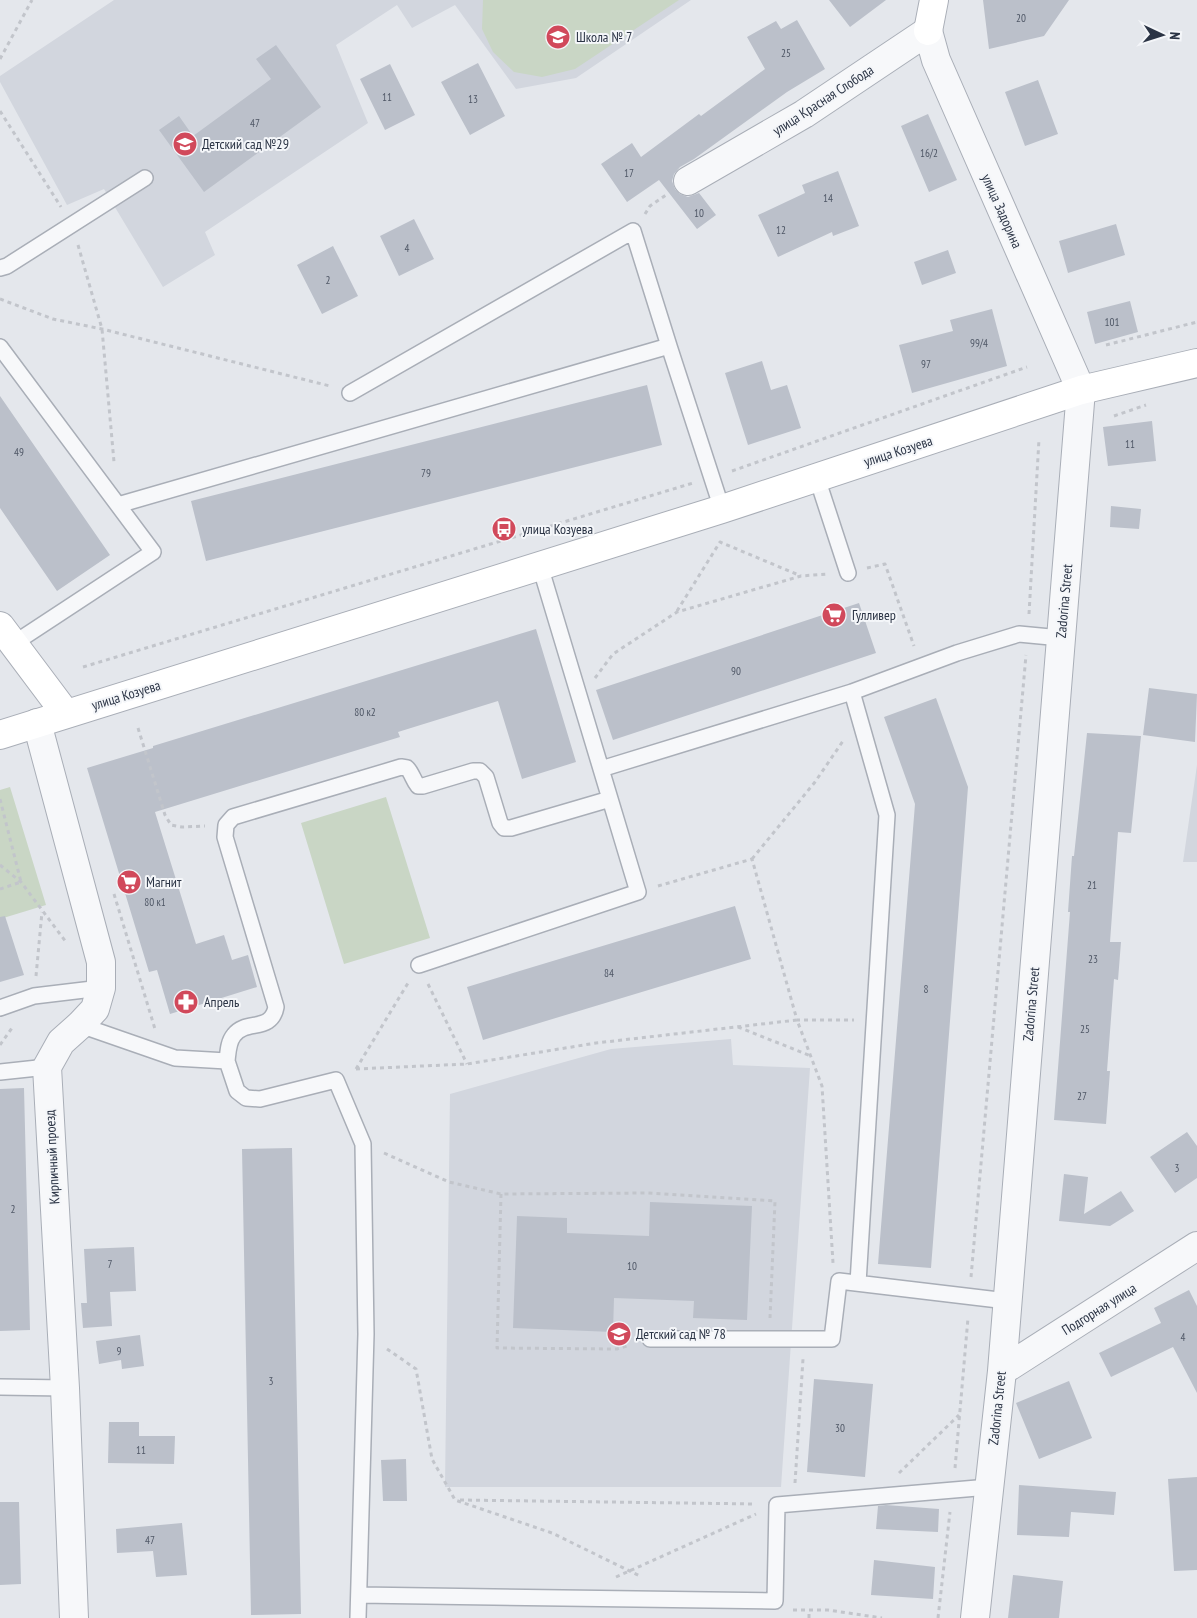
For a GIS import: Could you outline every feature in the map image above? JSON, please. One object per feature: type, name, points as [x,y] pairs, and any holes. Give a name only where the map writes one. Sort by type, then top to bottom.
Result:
[{"type":"street","points":[[928,31],[934,0]]},
{"type":"street","name":"улица Красная Слобода","points":[[688,181],[804,114],[928,31]]},
{"type":"street","name":"улица Задорина","points":[[928,31],[936,60],[1081,390]]},
{"type":"street","name":"улица Козуева","points":[[0,734],[722,509],[1081,390],[1197,363]]},
{"type":"street","name":"Zadorina Street","points":[[975,1618],[1002,1371],[1081,390]]},
{"type":"street","points":[[6,635],[66,714]]},
{"type":"street","points":[[37,723],[101,962],[101,988],[95,1009],[61,1042],[47,1067]]},
{"type":"street","name":"Кирпичный проезд","points":[[47,1067],[74,1618]]},
{"type":"street","name":"Подгорная улица","points":[[1002,1371],[1197,1246]]},
{"type":"lane","points":[[0,268],[7,266],[145,178]]},
{"type":"lane","points":[[350,393],[633,230],[722,509]]},
{"type":"lane","points":[[118,505],[669,346]]},
{"type":"lane","points":[[0,347],[153,552],[6,635]]},
{"type":"lane","points":[[817,478],[848,573]]},
{"type":"lane","points":[[419,965],[638,892],[540,566]]},
{"type":"lane","points":[[601,769],[852,692],[957,653],[1019,634],[1060,638]]},
{"type":"lane","points":[[852,692],[887,815],[858,1283]]},
{"type":"lane","points":[[358,1618],[366,1334],[363,1144],[336,1080],[260,1099],[246,1098],[236,1090],[227,1062],[230,1042],[234,1034],[240,1030],[269,1022],[274,1016],[276,1007],[225,837],[226,825],[233,818],[401,767],[407,768],[410,771],[413,781],[418,786],[473,771],[480,771],[486,777],[500,823],[504,828],[512,828],[610,799]]},
{"type":"lane","points":[[0,1008],[34,996],[101,988]]},
{"type":"lane","points":[[80,1025],[175,1058],[227,1062]]},
{"type":"lane","points":[[0,1072],[47,1067]]},
{"type":"lane","points":[[650,1340],[832,1339],[838,1281],[1007,1301]]},
{"type":"lane","points":[[0,1387],[64,1388]]},
{"type":"lane","points":[[359,1595],[775,1601],[777,1504],[989,1487]]},
{"type":"path","points":[[0,59],[32,0]]},
{"type":"path","points":[[0,111],[72,224],[102,329],[118,505]]},
{"type":"path","points":[[633,230],[650,206],[688,181]]},
{"type":"path","points":[[0,299],[53,319],[102,329],[324,384],[350,393]]},
{"type":"path","points":[[1106,345],[1197,322]]},
{"type":"path","points":[[83,667],[712,477],[1027,367]]},
{"type":"path","points":[[938,1618],[960,1414],[1028,635],[1040,440]]},
{"type":"path","points":[[677,612],[720,542],[801,576]]},
{"type":"path","points":[[580,698],[613,654],[677,612],[801,576],[848,573],[886,564],[922,666]]},
{"type":"path","points":[[638,892],[752,859],[815,782],[859,717]]},
{"type":"path","points":[[138,728],[165,815],[171,825],[182,827],[226,825]]},
{"type":"path","points":[[0,799],[21,882]]},
{"type":"path","points":[[752,859],[797,1020],[822,1086],[832,1258],[838,1281]]},
{"type":"path","points":[[0,865],[21,882],[72,950]]},
{"type":"path","points":[[0,888],[21,882]]},
{"type":"path","points":[[113,892],[162,1053]]},
{"type":"path","points":[[34,996],[42,912]]},
{"type":"path","points":[[419,965],[467,1064]]},
{"type":"path","points":[[356,1069],[419,965]]},
{"type":"path","points":[[336,1080],[356,1069],[467,1064],[596,1043],[797,1020],[874,1020]]},
{"type":"path","points":[[737,1027],[811,1056]]},
{"type":"path","points":[[363,1144],[449,1182],[501,1194],[648,1193],[775,1201],[769,1339]]},
{"type":"path","points":[[501,1194],[497,1348],[617,1350],[650,1340]]},
{"type":"path","points":[[366,1334],[416,1369],[432,1459],[455,1500],[552,1533],[644,1579]]},
{"type":"path","points":[[794,1503],[804,1339]]},
{"type":"path","points":[[876,1496],[960,1414]]},
{"type":"path","points":[[455,1500],[777,1504]]},
{"type":"path","points":[[611,1578],[777,1504]]},
{"type":"path","points":[[809,1610],[809,1618]]},
{"type":"path","points":[[828,1610],[882,1618]]},
{"type":"shaded area","name":"Детский сад №29","points":[[114,0],[691,0],[576,78],[516,89],[455,5],[412,28],[397,5],[336,45],[368,123],[205,232],[215,255],[163,287],[104,189],[67,205],[0,82],[0,76]]},
{"type":"shaded area","points":[[1197,765],[1197,862],[1183,862]]},
{"type":"shaded area","name":"Детский сад № 78","points":[[731,1039],[733,1065],[810,1068],[781,1487],[445,1487],[450,1094],[611,1049]]},
{"type":"green space","name":"Школа № 7","points":[[483,0],[679,0],[575,69],[542,77],[514,72],[493,52],[482,29]]},
{"type":"green space","points":[[10,787],[46,905],[0,919],[0,790]]},
{"type":"green space","points":[[386,797],[430,938],[344,964],[301,823]]},
{"type":"building","points":[[829,0],[886,0],[850,27]]},
{"type":"building","points":[[983,0],[1069,0],[1044,36],[989,49]]},
{"type":"building","points":[[797,20],[825,69],[787,92],[680,167],[674,174],[672,181],[675,189],[680,194],[688,197],[699,193],[716,215],[697,229],[659,180],[627,202],[601,164],[632,143],[641,157],[765,69],[747,37],[776,21],[781,29]]},
{"type":"building","points":[[276,45],[321,107],[204,192],[159,130],[179,116],[193,136],[271,79],[256,59]]},
{"type":"building","points":[[478,63],[505,116],[470,135],[441,82]]},
{"type":"building","points":[[390,64],[415,115],[385,130],[360,79]]},
{"type":"building","points":[[1038,80],[1058,134],[1025,146],[1005,92]]},
{"type":"building","points":[[928,114],[957,180],[929,192],[901,126]]},
{"type":"building","points":[[838,171],[859,226],[833,236],[832,232],[778,257],[758,215],[805,193],[802,185]]},
{"type":"building","points":[[414,219],[434,259],[399,276],[380,236]]},
{"type":"building","points":[[1116,224],[1125,255],[1068,273],[1059,241]]},
{"type":"building","points":[[333,246],[358,296],[322,314],[297,265]]},
{"type":"building","points":[[948,250],[956,273],[922,285],[914,262]]},
{"type":"building","points":[[1130,301],[1138,332],[1095,344],[1087,312]]},
{"type":"building","points":[[992,309],[1007,366],[912,393],[899,345],[953,331],[950,320]]},
{"type":"building","points":[[762,361],[771,390],[787,385],[801,428],[748,445],[725,373]]},
{"type":"building","points":[[647,385],[662,445],[206,561],[191,501]]},
{"type":"building","points":[[0,396],[110,555],[57,591],[0,508]]},
{"type":"building","points":[[1152,421],[1156,461],[1108,466],[1103,427]]},
{"type":"building","points":[[1111,506],[1141,509],[1139,529],[1110,527]]},
{"type":"building","points":[[859,603],[876,653],[613,740],[596,690]]},
{"type":"building","points":[[536,629],[576,762],[522,779],[498,701],[398,732],[400,737],[155,812],[196,944],[224,935],[232,960],[248,955],[257,987],[170,1014],[157,970],[149,972],[87,768]]},
{"type":"building","points":[[1149,688],[1197,694],[1195,742],[1143,735]]},
{"type":"building","points":[[936,698],[968,787],[931,1268],[878,1264],[915,804],[884,717]]},
{"type":"building","points":[[1087,733],[1141,736],[1131,833],[1118,832],[1110,942],[1121,942],[1118,980],[1114,979],[1107,1071],[1110,1071],[1106,1124],[1054,1120],[1070,912],[1068,912],[1072,856],[1074,856]]},
{"type":"building","points":[[735,906],[751,959],[483,1040],[467,987]]},
{"type":"building","points":[[5,916],[24,975],[0,982],[0,917]]},
{"type":"building","points":[[24,1088],[30,1330],[0,1331],[0,1089]]},
{"type":"building","points":[[1187,1132],[1197,1146],[1197,1178],[1175,1193],[1150,1157]]},
{"type":"building","points":[[292,1148],[301,1614],[251,1615],[242,1149]]},
{"type":"building","points":[[1064,1174],[1088,1177],[1084,1214],[1121,1191],[1134,1211],[1110,1226],[1059,1221]]},
{"type":"building","points":[[650,1202],[752,1206],[747,1320],[693,1318],[694,1301],[614,1298],[613,1332],[513,1328],[517,1216],[567,1218],[567,1233],[649,1236]]},
{"type":"building","points":[[134,1247],[136,1291],[110,1292],[112,1326],[83,1328],[81,1303],[87,1303],[84,1249]]},
{"type":"building","points":[[1189,1290],[1197,1306],[1197,1393],[1173,1347],[1111,1377],[1099,1353],[1161,1323],[1154,1308]]},
{"type":"building","points":[[140,1335],[144,1366],[122,1369],[121,1360],[99,1364],[96,1341]]},
{"type":"building","points":[[814,1379],[873,1384],[865,1477],[807,1472]]},
{"type":"building","points":[[1069,1381],[1092,1438],[1039,1459],[1016,1403]]},
{"type":"building","points":[[109,1422],[139,1422],[139,1436],[175,1436],[174,1464],[108,1463]]},
{"type":"building","points":[[406,1459],[407,1501],[383,1501],[381,1460]]},
{"type":"building","points":[[1197,1477],[1197,1570],[1174,1571],[1168,1479]]},
{"type":"building","points":[[1019,1485],[1116,1492],[1114,1515],[1071,1512],[1069,1537],[1017,1535]]},
{"type":"building","points":[[0,1502],[19,1502],[21,1584],[0,1585]]},
{"type":"building","points":[[878,1506],[939,1509],[938,1532],[876,1529]]},
{"type":"building","points":[[182,1523],[187,1575],[156,1577],[153,1551],[117,1553],[116,1529]]},
{"type":"building","points":[[874,1560],[935,1567],[933,1599],[871,1595]]},
{"type":"building","points":[[1013,1575],[1063,1581],[1059,1618],[1008,1618]]},
{"type":"place","name":"Школа № 7","points":[[558,37]]},
{"type":"place","name":"Детский сад №29","points":[[185,144]]},
{"type":"place","name":"улица Козуева","points":[[504,529]]},
{"type":"place","name":"Гулливер","points":[[834,615]]},
{"type":"place","name":"Магнит","points":[[129,882]]},
{"type":"place","name":"Апрель","points":[[186,1002]]},
{"type":"place","name":"Детский сад № 78","points":[[619,1334]]}]
